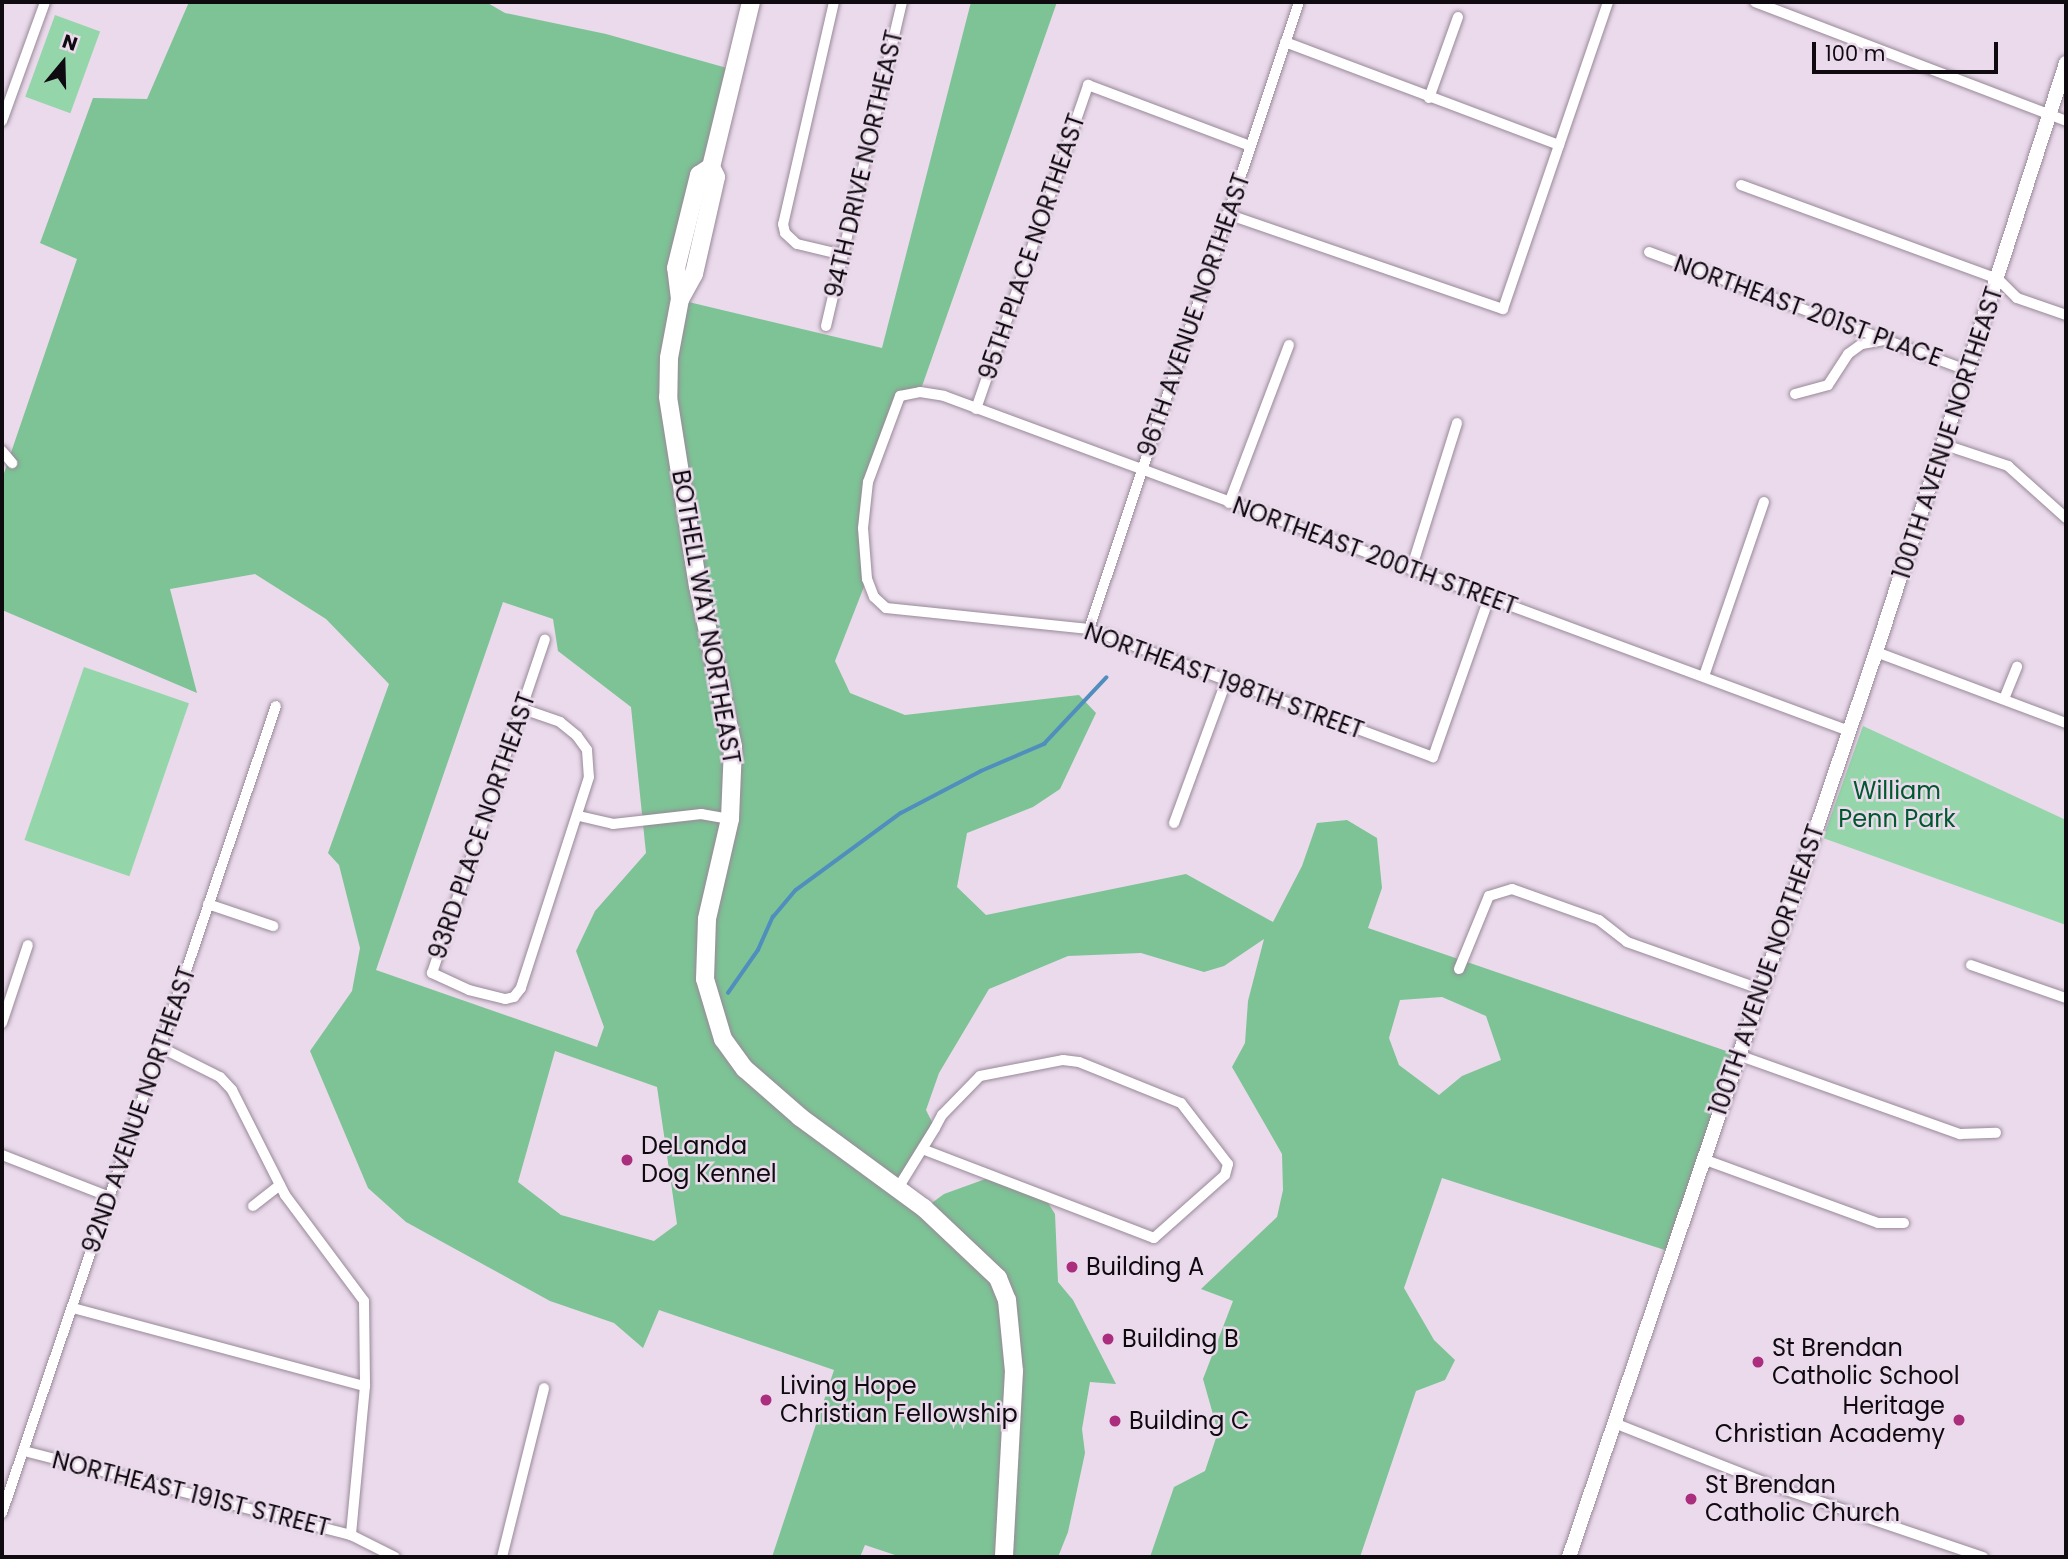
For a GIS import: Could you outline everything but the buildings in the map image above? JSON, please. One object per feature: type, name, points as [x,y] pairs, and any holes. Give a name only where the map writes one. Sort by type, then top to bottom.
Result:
[{"type":"main road","name":"BOTHELL WAY NORTHEAST","points":[[751,2],[711,167],[716,177],[697,261],[680,299],[671,336],[668,397],[698,586],[733,747],[730,819],[704,951],[705,979],[723,1039],[745,1069],[800,1117],[898,1188],[998,1278],[1007,1300],[1014,1371],[1004,1557]]},
{"type":"street","points":[[2,121],[45,2]]},
{"type":"street","points":[[834,2],[783,224],[785,233],[797,244],[842,255]]},
{"type":"street","name":"94TH DRIVE NORTHEAST","points":[[826,326],[902,2]]},
{"type":"street","name":"96TH AVENUE NORTHEAST","points":[[1089,629],[1299,2]]},
{"type":"street","points":[[1227,214],[1503,309],[1608,2]]},
{"type":"street","points":[[1755,2],[2051,111],[2066,121]]},
{"type":"street","points":[[1429,98],[1458,17]]},
{"type":"street","points":[[1285,42],[1559,145]]},
{"type":"street","name":"100TH AVENUE NORTHEAST","points":[[1569,1557],[1876,652],[2066,63]]},
{"type":"street","name":"95TH PLACE NORTHEAST","points":[[976,409],[1088,85],[1250,146]]},
{"type":"street","points":[[1741,184],[1998,279],[2017,298],[2066,315]]},
{"type":"street","name":"NORTHEAST 201ST PLACE","points":[[1649,252],[1967,370]]},
{"type":"street","points":[[1795,394],[1828,385],[1848,354],[1862,344],[1887,340]]},
{"type":"street","points":[[1229,503],[1289,345]]},
{"type":"street","name":"NORTHEAST 200TH STREET","points":[[886,608],[874,597],[867,579],[863,528],[868,482],[900,396],[920,393],[944,396],[1849,731]]},
{"type":"street","points":[[1411,570],[1457,423]]},
{"type":"street","points":[[1942,444],[2008,466],[2066,518]]},
{"type":"street","points":[[2,451],[12,463]]},
{"type":"street","points":[[1704,676],[1764,502]]},
{"type":"street","name":"NORTHEAST 198TH STREET","points":[[886,608],[1089,629],[1433,757],[1489,598]]},
{"type":"street","name":"93RD PLACE NORTHEAST","points":[[545,640],[432,973],[469,990],[505,999],[514,997],[522,988],[579,816]]},
{"type":"street","points":[[1876,652],[2066,723]]},
{"type":"street","points":[[2004,699],[2017,666]]},
{"type":"street","points":[[1174,822],[1227,679]]},
{"type":"street","name":"92ND AVENUE NORTHEAST","points":[[2,1513],[276,706]]},
{"type":"street","points":[[523,709],[560,722],[587,750],[589,776],[579,816],[613,824],[701,814],[730,819]]},
{"type":"street","points":[[1459,969],[1489,896],[1499,890],[1512,889],[1599,920],[1627,942],[1760,989]]},
{"type":"street","points":[[208,904],[272,926]]},
{"type":"street","points":[[2,1023],[28,946]]},
{"type":"street","points":[[1971,965],[2066,998]]},
{"type":"street","points":[[162,1048],[220,1077],[232,1090],[279,1185],[316,1242],[355,1284],[364,1301],[365,1386],[351,1535]]},
{"type":"street","points":[[1738,1055],[1960,1134],[1996,1133]]},
{"type":"street","points":[[898,1188],[942,1115],[981,1076],[1063,1060],[1079,1062],[1181,1102],[1228,1164],[1225,1175],[1154,1238],[922,1149]]},
{"type":"street","points":[[2,1155],[110,1197]]},
{"type":"street","points":[[1703,1158],[1878,1223],[1904,1223]]},
{"type":"street","points":[[253,1206],[279,1185]]},
{"type":"street","points":[[73,1308],[365,1386]]},
{"type":"street","points":[[502,1557],[544,1388]]},
{"type":"street","points":[[1614,1423],[1774,1486],[1983,1557]]},
{"type":"street","name":"NORTHEAST 191ST STREET","points":[[24,1451],[351,1535],[395,1557]]},
{"type":"green space","points":[[189,2],[486,2],[505,13],[606,34],[734,70],[676,299],[882,348],[971,2],[1057,2],[920,392],[900,397],[868,482],[867,579],[835,661],[850,693],[905,715],[1079,695],[1096,713],[1060,789],[1033,807],[967,833],[957,887],[986,915],[1186,874],[1273,922],[1302,866],[1317,823],[1347,820],[1377,838],[1382,888],[1368,928],[1738,1055],[1671,1252],[1442,1178],[1404,1288],[1434,1340],[1455,1360],[1445,1380],[1416,1391],[1360,1557],[1150,1557],[1174,1487],[1205,1471],[1218,1432],[1203,1379],[1233,1301],[1201,1289],[1277,1217],[1283,1190],[1282,1154],[1232,1067],[1245,1043],[1248,1001],[1264,939],[1224,966],[1204,972],[1141,953],[1068,956],[989,989],[939,1073],[926,1110],[935,1128],[898,1188],[925,1208],[944,1194],[991,1177],[1045,1198],[1055,1214],[1058,1282],[1073,1300],[1116,1384],[1090,1382],[1082,1429],[1085,1453],[1068,1532],[1058,1557],[901,1557],[865,1545],[860,1557],[772,1557],[834,1370],[659,1310],[643,1348],[614,1323],[550,1301],[406,1222],[368,1188],[310,1051],[352,991],[360,948],[339,865],[328,853],[389,684],[326,619],[255,574],[170,589],[197,693],[2,610],[2,479],[77,259],[40,243],[93,98],[147,99]],"holes":[[[503,602],[553,619],[558,651],[631,707],[646,853],[595,911],[576,951],[604,1027],[597,1047],[376,970]],[[1442,997],[1486,1016],[1501,1060],[1462,1076],[1439,1095],[1399,1065],[1389,1038],[1400,1000]],[[555,1051],[657,1087],[677,1224],[654,1241],[561,1215],[518,1182]]]},
{"type":"green space","points":[[55,15],[100,31],[70,113],[25,97]]},
{"type":"green space","points":[[84,667],[189,703],[129,876],[24,840]]},
{"type":"green space","name":"William Penn Park","points":[[1863,726],[2066,820],[2066,925],[1823,838]]},
{"type":"waterway","points":[[728,993],[758,950],[773,917],[796,890],[901,813],[981,771],[1044,744],[1106,678]]},
{"type":"place","name":"DeLanda Dog Kennel","points":[[627,1160]]},
{"type":"place","name":"Building A","points":[[1072,1267]]},
{"type":"place","name":"Building B","points":[[1108,1339]]},
{"type":"place","name":"St Brendan Catholic School","points":[[1758,1362]]},
{"type":"place","name":"Living Hope Christian Fellowship","points":[[766,1400]]},
{"type":"place","name":"Heritage Christian Academy","points":[[1959,1420]]},
{"type":"place","name":"Building C","points":[[1115,1421]]},
{"type":"place","name":"St Brendan Catholic Church","points":[[1691,1499]]}]
